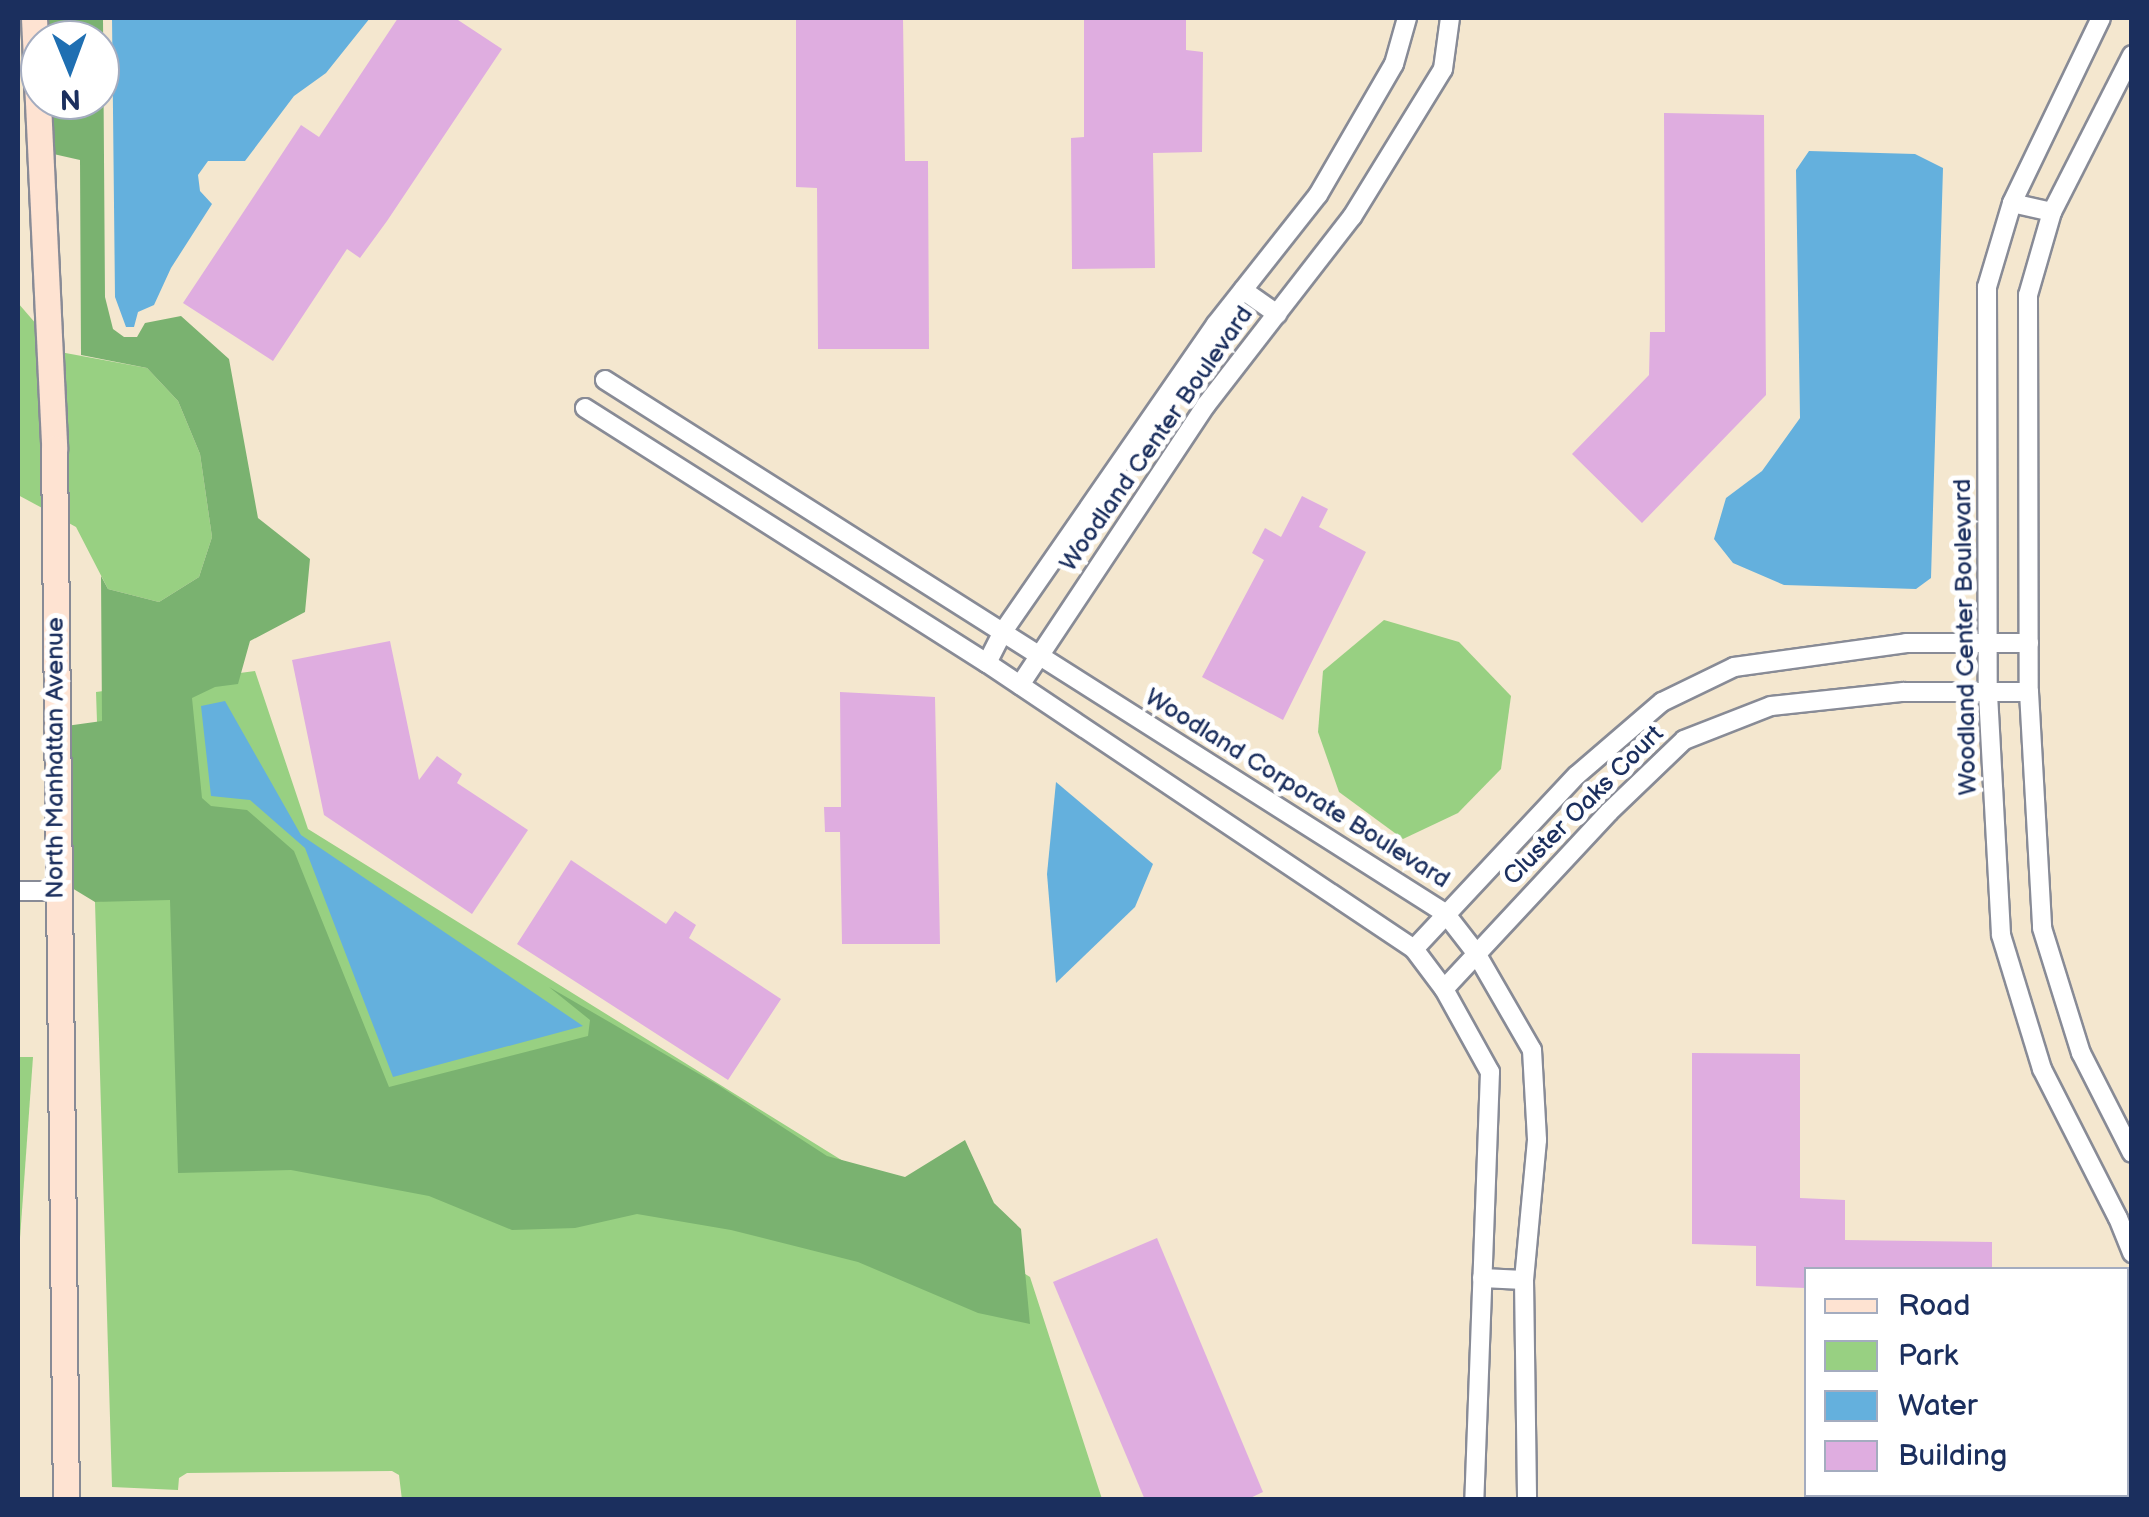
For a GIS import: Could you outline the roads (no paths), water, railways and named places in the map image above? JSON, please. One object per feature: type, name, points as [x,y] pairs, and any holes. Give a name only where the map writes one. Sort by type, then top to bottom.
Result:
[{"type":"street","name":"North Manhattan Avenue","points":[[34,18],[54,448],[56,891],[66,1500]]},
{"type":"street","name":"Woodland Center Boulevard","points":[[987,663],[1002,632],[1242,290],[1318,194],[1394,64],[1407,18]]},
{"type":"street","name":"Woodland Center Boulevard","points":[[1020,685],[1206,405],[1352,217],[1443,69],[1450,18]]},
{"type":"street","name":"Woodland Center Boulevard","points":[[2100,18],[2012,203],[1987,287],[1988,694],[2001,935],[2042,1069],[2132,1253]]},
{"type":"street","points":[[2132,55],[2052,212],[2028,295],[2030,692],[2042,928],[2081,1054],[2132,1153]]},
{"type":"street","points":[[2012,203],[2052,212]]},
{"type":"street","points":[[1242,290],[1276,314]]},
{"type":"street","name":"Woodland Corporate Boulevard","points":[[604,380],[1445,913],[1476,954],[1532,1050],[1538,1140],[1524,1280],[1527,1500]]},
{"type":"street","points":[[585,408],[987,663],[1414,949],[1444,990],[1490,1072],[1474,1500]]},
{"type":"street","name":"Cluster Oaks Court","points":[[1414,949],[1577,775],[1662,702],[1734,667],[1906,643],[2029,643]]},
{"type":"street","name":"Cluster Oaks Court","points":[[1444,990],[1684,740],[1771,706],[1903,692],[2030,692]]},
{"type":"street","points":[[18,891],[56,891]]},
{"type":"street","points":[[1482,1278],[1524,1280]]},
{"type":"water","points":[[370,18],[326,73],[294,96],[245,161],[208,161],[198,175],[200,191],[212,204],[171,268],[154,305],[138,312],[134,327],[126,327],[115,297],[113,120],[120,120],[120,20],[112,20]]},
{"type":"water","points":[[1809,151],[1915,154],[1943,168],[1931,578],[1916,589],[1784,585],[1733,563],[1714,539],[1726,498],[1762,471],[1800,418],[1796,170]]},
{"type":"water","points":[[225,701],[301,835],[583,1026],[393,1077],[305,848],[250,800],[211,796],[201,706]]},
{"type":"water","points":[[1056,782],[1153,864],[1135,907],[1056,983],[1047,874]]}]
